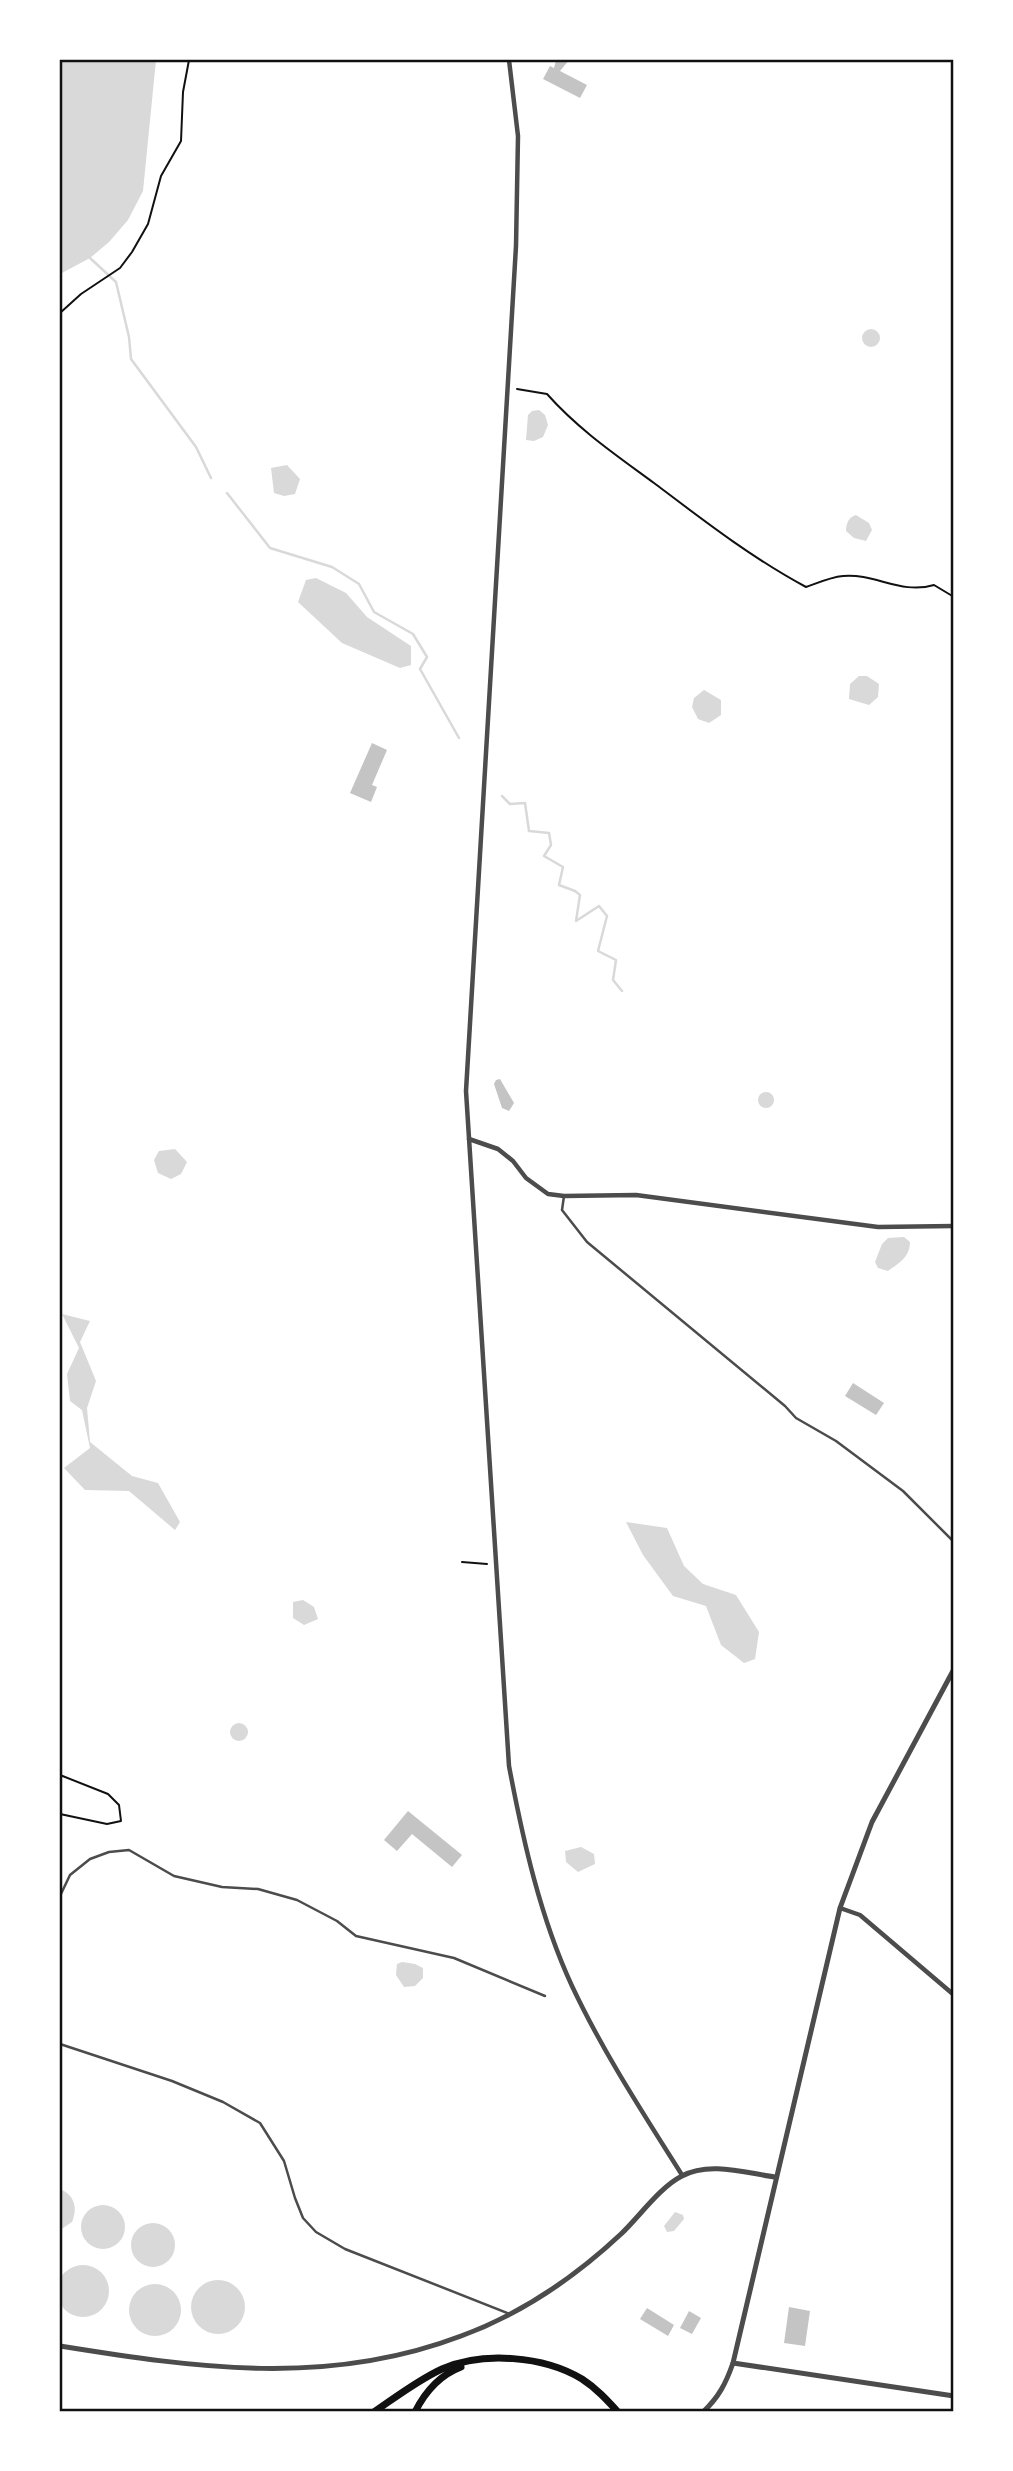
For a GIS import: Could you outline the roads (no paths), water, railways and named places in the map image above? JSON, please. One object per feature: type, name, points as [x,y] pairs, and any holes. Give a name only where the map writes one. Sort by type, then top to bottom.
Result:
[{"type":"highway","points":[[374,2412],[442,2369],[475,2361],[517,2358],[559,2368],[582,2379],[618,2412]]},
{"type":"highway","points":[[415,2412],[426,2393],[439,2379],[475,2361]]},
{"type":"street","points":[[509,60],[518,153],[516,246],[467,1087],[509,1766],[521,1828],[551,1935],[572,1985],[615,2068],[682,2175]]},
{"type":"street","points":[[469,1139],[498,1149],[513,1161],[526,1178],[548,1194],[636,1195],[878,1227],[954,1226]]},
{"type":"street","points":[[703,2412],[725,2386],[733,2363],[840,1908],[872,1822],[954,1669]]},
{"type":"street","points":[[840,1908],[860,1915],[954,1995]]},
{"type":"street","points":[[60,2346],[186,2365],[272,2370],[334,2367],[381,2359],[463,2336],[510,2314],[561,2284],[605,2249],[682,2175],[703,2169],[719,2169],[775,2177]]},
{"type":"street","points":[[733,2363],[954,2396]]},
{"type":"lane","points":[[564,1196],[562,1210],[587,1241],[796,1418],[836,1441],[903,1491],[954,1542]]},
{"type":"lane","points":[[60,1896],[69,1875],[90,1859],[109,1852],[129,1850],[174,1876],[222,1887],[258,1889],[298,1900],[337,1921],[356,1936],[454,1958],[545,1996]]},
{"type":"lane","points":[[60,2044],[172,2081],[223,2102],[260,2123],[284,2161],[303,2218],[316,2232],[345,2249],[510,2314]]},
{"type":"waterway","points":[[90,258],[116,282],[129,337],[131,359],[196,447],[211,478]]},
{"type":"waterway","points":[[227,493],[270,548],[332,567],[359,584],[374,612],[413,634],[427,657],[420,669],[459,738]]},
{"type":"waterway","points":[[502,796],[510,804],[525,803],[529,831],[549,833],[551,845],[544,856],[563,867],[559,885],[580,895],[576,921],[599,906],[607,916],[598,951],[616,960],[613,980],[622,991]]}]
